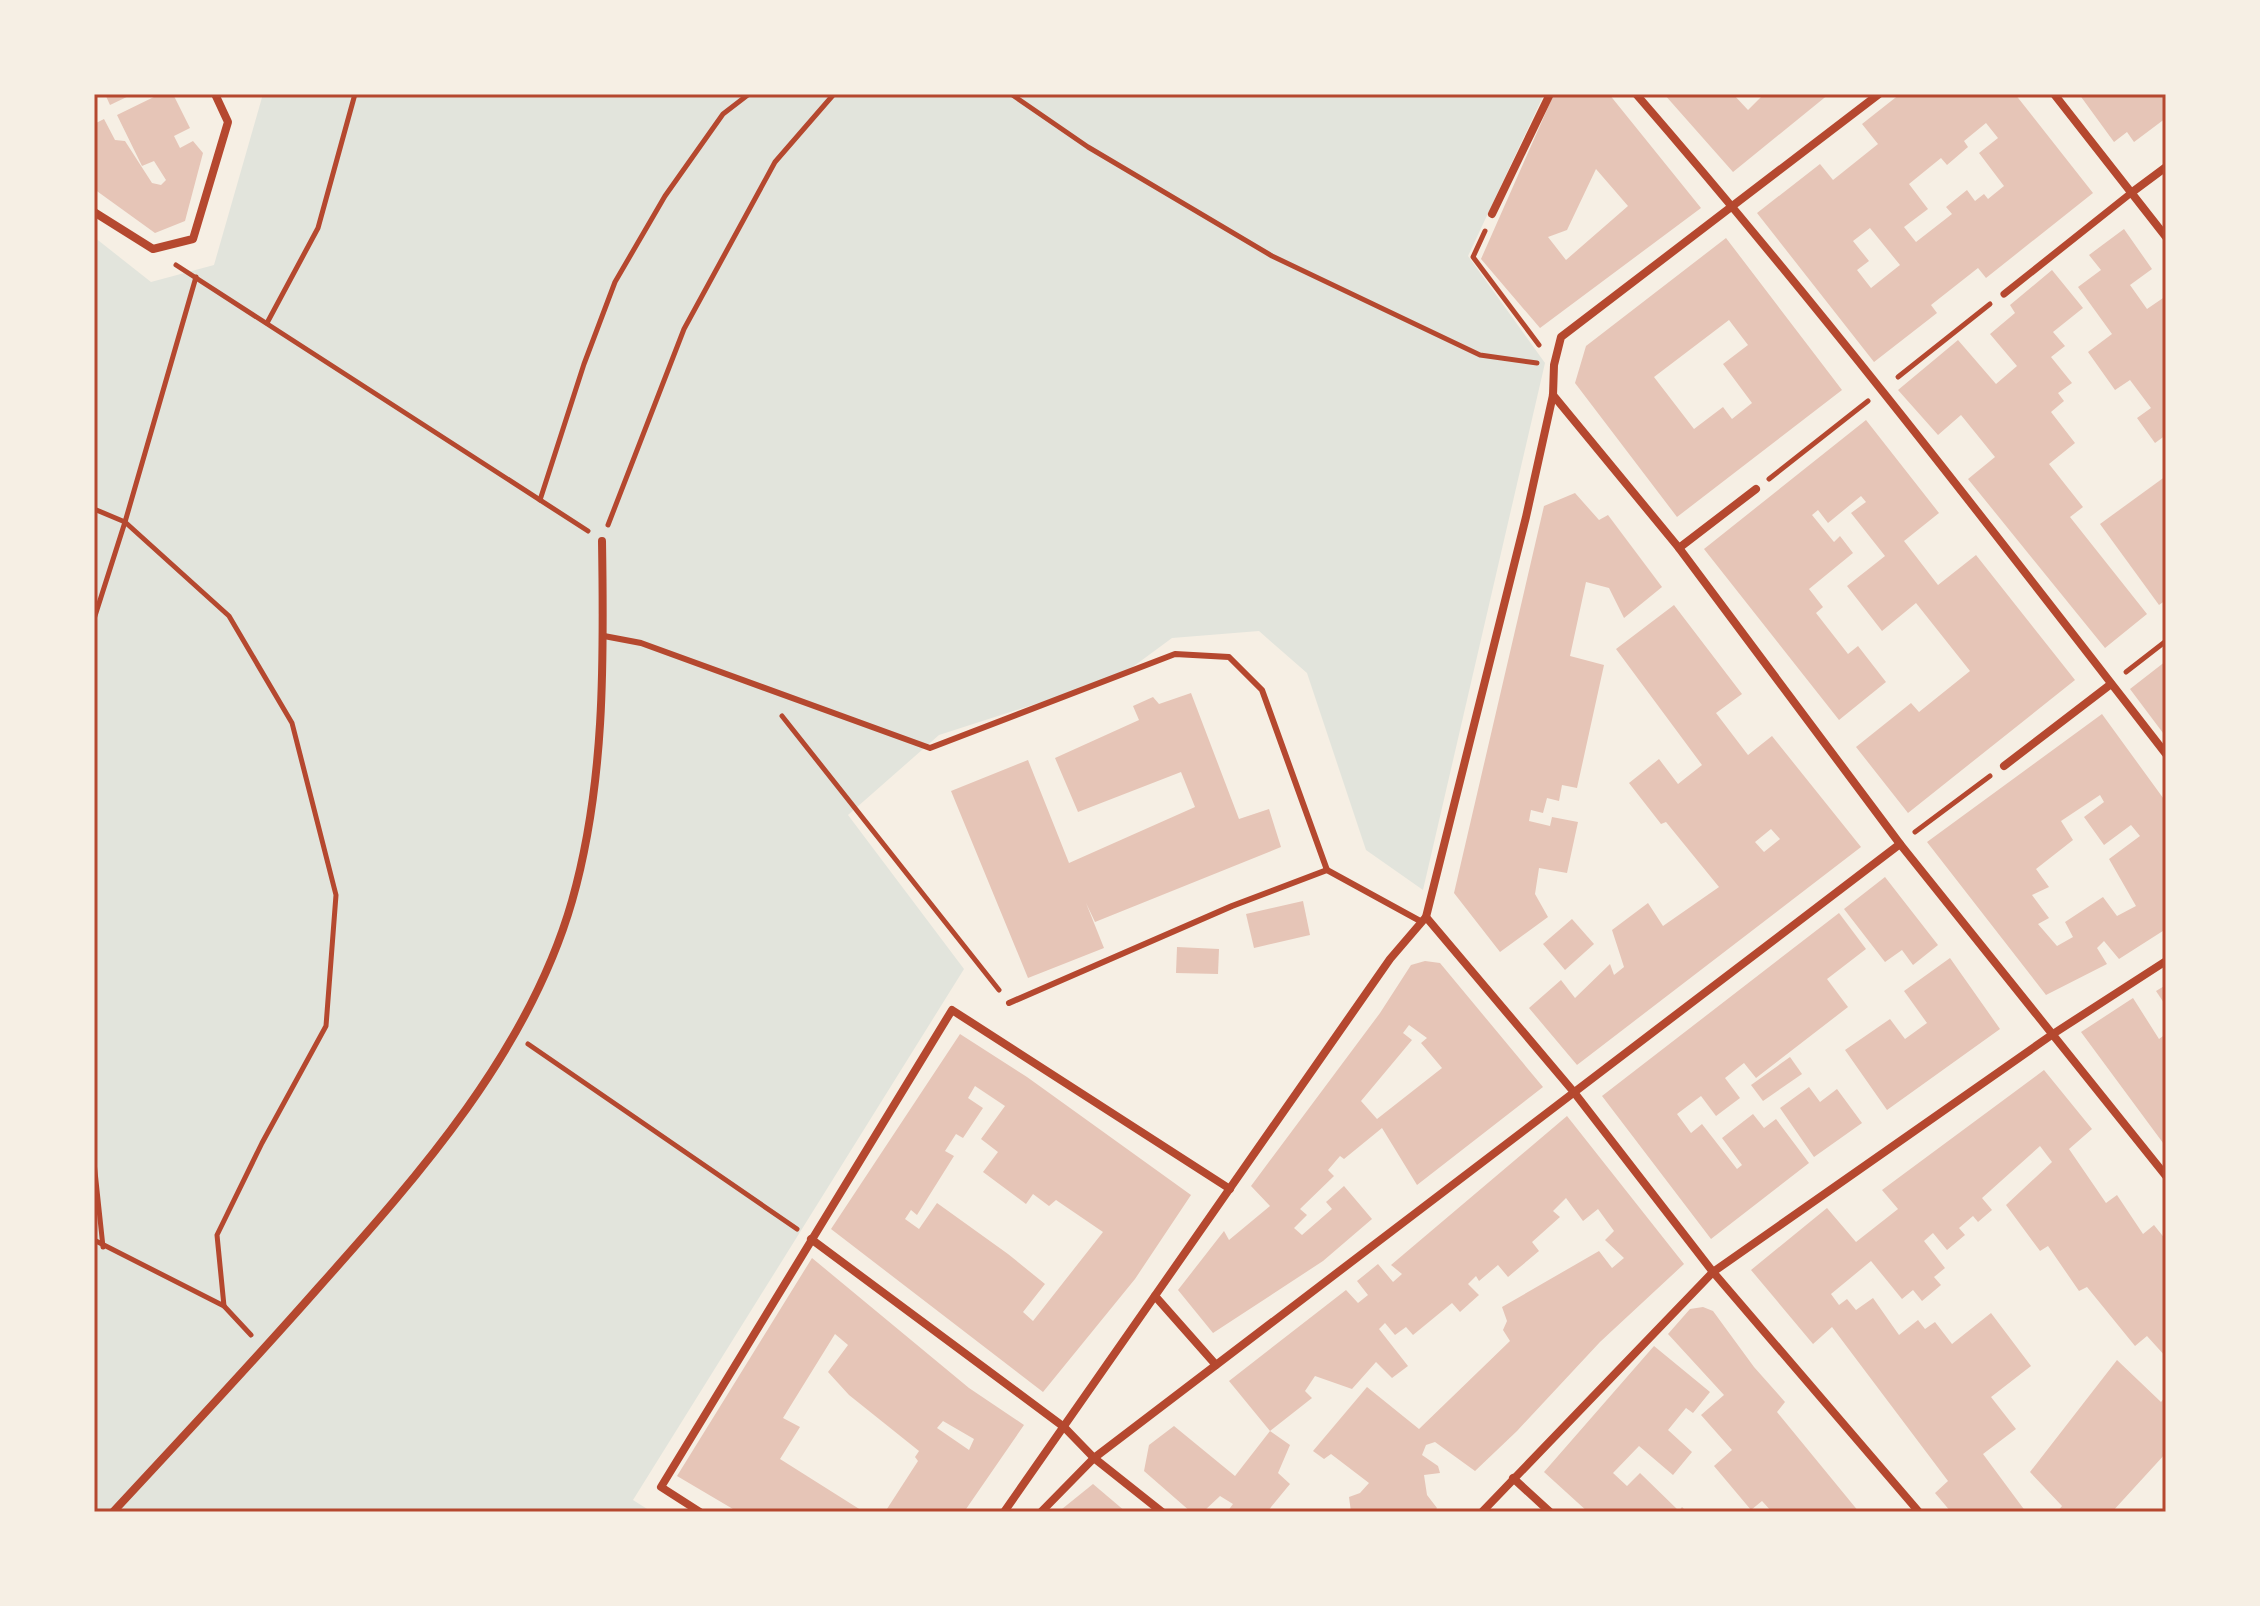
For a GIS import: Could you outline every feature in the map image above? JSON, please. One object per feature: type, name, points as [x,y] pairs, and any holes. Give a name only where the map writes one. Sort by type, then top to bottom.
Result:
[{"type":"street","points":[[94,212],[153,249],[193,239],[228,122],[215,94]]},
{"type":"street","points":[[1492,214],[1550,94]]},
{"type":"street","points":[[1636,94],[1734,207],[1882,389],[2166,754]]},
{"type":"street","points":[[1004,1512],[1390,959],[1424,920],[1553,395],[1554,365],[1561,337],[1879,94]]},
{"type":"street","points":[[2054,94],[2166,237]]},
{"type":"street","points":[[2004,294],[2166,167]]},
{"type":"street","points":[[1553,395],[1679,548],[1900,844],[2166,1176]]},
{"type":"street","points":[[1679,548],[1756,489]]},
{"type":"street","points":[[113,1512],[393,1204],[456,1123],[514,1035],[548,963],[571,902],[595,790],[604,636],[602,541]]},
{"type":"street","points":[[2004,766],[2111,684]]},
{"type":"street","points":[[1041,1512],[1094,1458],[1900,844]]},
{"type":"street","points":[[1424,920],[1573,1091],[1713,1272],[1919,1512]]},
{"type":"street","points":[[1482,1512],[1713,1272],[2053,1034],[2166,961]]},
{"type":"street","points":[[700,1512],[661,1487],[952,1010],[1230,1189]]},
{"type":"street","points":[[811,1239],[1064,1427],[1094,1458],[1162,1512]]},
{"type":"street","points":[[1155,1296],[1216,1365]]},
{"type":"street","points":[[1513,1478],[1550,1512]]},
{"type":"lane","points":[[604,636],[641,643],[930,748],[1175,654],[1229,657],[1262,690],[1327,870],[1424,920]]},
{"type":"lane","points":[[1009,1003],[1232,906],[1327,870]]},
{"type":"path","points":[[267,323],[318,228],[355,94]]},
{"type":"path","points":[[540,500],[584,364],[615,282],[665,196],[723,114],[749,94]]},
{"type":"path","points":[[153,249],[602,541],[684,329],[775,162],[834,94]]},
{"type":"path","points":[[1011,94],[1102,156],[1272,256],[1480,355],[1554,365]]},
{"type":"path","points":[[1492,214],[1473,257],[1554,365]]},
{"type":"path","points":[[94,619],[196,277]]},
{"type":"path","points":[[1756,489],[2004,294]]},
{"type":"path","points":[[94,509],[125,522],[229,616],[292,723],[336,895],[326,1026],[262,1143],[217,1235],[224,1306]]},
{"type":"path","points":[[2111,684],[2166,641]]},
{"type":"path","points":[[759,687],[1009,1003]]},
{"type":"path","points":[[1900,844],[2004,766]]},
{"type":"path","points":[[514,1035],[811,1239]]},
{"type":"path","points":[[94,1162],[103,1247]]},
{"type":"path","points":[[94,1240],[224,1306],[264,1349]]},
{"type":"shaded area","points":[[263,94],[1544,94],[1468,256],[1545,363],[1423,890],[1366,850],[1307,673],[1259,631],[1172,638],[1119,677],[939,735],[848,815],[964,969],[633,1500],[652,1512],[94,1512],[94,237],[151,282],[214,265]]},
{"type":"building","points":[[105,94],[133,94],[110,105]]},
{"type":"building","points":[[160,94],[173,94],[190,128],[174,136],[180,148],[193,141],[203,153],[185,221],[155,233],[94,189],[94,124],[104,119],[115,140],[125,141],[152,183],[161,185],[166,180],[154,161],[142,166],[117,115]]},
{"type":"building","points":[[1554,94],[1609,94],[1701,208],[1540,328],[1481,259]],"holes":[[[1596,169],[1628,206],[1566,260],[1548,237],[1567,230]]]},
{"type":"building","points":[[1664,94],[1733,94],[1748,110],[1761,97],[1760,94],[1829,94],[1733,172]]},
{"type":"building","points":[[1900,94],[2015,94],[2093,193],[1986,278],[1978,268],[1931,305],[1937,313],[1874,362],[1757,213],[1820,164],[1833,180],[1878,144],[1862,124]],"holes":[[[1986,123],[1998,138],[1979,153],[2004,186],[1988,199],[1984,194],[1975,201],[1967,190],[1946,207],[1952,214],[1916,242],[1904,227],[1928,209],[1909,184],[1941,158],[1947,165],[1968,147],[1964,141]],[[1870,228],[1900,265],[1871,288],[1857,270],[1869,261],[1853,241]]]},
{"type":"building","points":[[2079,94],[2166,94],[2166,118],[2134,142],[2127,132],[2114,142]]},
{"type":"building","points":[[2124,229],[2152,269],[2130,285],[2147,309],[2166,296],[2166,435],[2155,443],[2137,418],[2151,408],[2130,380],[2115,390],[2088,352],[2112,334],[2078,287],[2101,270],[2089,255]]},
{"type":"building","points":[[1726,238],[1842,390],[1677,517],[1575,383],[1586,346]],"holes":[[[1729,320],[1748,345],[1723,364],[1752,403],[1732,419],[1723,407],[1694,429],[1654,377]]]},
{"type":"building","points":[[2052,270],[2083,308],[2053,332],[2065,346],[2051,357],[2072,383],[2058,393],[2064,401],[2051,412],[2075,443],[2049,464],[2083,507],[2070,517],[2147,614],[2105,648],[1968,479],[1995,457],[1961,415],[1938,435],[1898,390],[1958,340],[1996,384],[2017,366],[1990,334],[2015,313],[2010,305]]},
{"type":"building","points":[[1866,420],[1939,513],[1904,541],[1938,585],[1976,555],[2075,680],[1908,813],[1856,747],[1911,703],[1919,712],[1970,671],[1916,603],[1882,631],[1847,586],[1885,556],[1851,513],[1866,502],[1861,496],[1828,523],[1818,510],[1812,515],[1834,542],[1840,536],[1853,553],[1809,589],[1823,607],[1816,613],[1848,654],[1858,646],[1886,682],[1839,720],[1704,549]]},
{"type":"building","points":[[2166,476],[2166,600],[2159,605],[2100,524]]},
{"type":"building","points":[[1575,493],[1599,520],[1608,515],[1662,587],[1624,618],[1609,588],[1586,582],[1570,656],[1604,665],[1577,788],[1562,785],[1559,801],[1547,798],[1543,813],[1531,810],[1529,821],[1550,826],[1552,817],[1578,822],[1567,873],[1539,868],[1535,894],[1548,917],[1500,952],[1454,893],[1544,506]]},
{"type":"building","points":[[1674,605],[1742,694],[1716,713],[1748,755],[1772,736],[1861,847],[1577,1065],[1529,1008],[1561,980],[1575,998],[1610,964],[1614,975],[1624,967],[1612,930],[1648,903],[1663,926],[1719,887],[1666,822],[1661,824],[1629,783],[1659,759],[1678,784],[1702,765],[1616,649]],"holes":[[[1771,829],[1780,839],[1764,852],[1755,842]]]},
{"type":"building","points":[[2166,661],[2166,737],[2130,689]]},
{"type":"building","points":[[1191,693],[1239,819],[1269,809],[1281,847],[1095,922],[1086,903],[1104,948],[1028,978],[951,791],[1028,760],[1069,863],[1195,807],[1181,772],[1078,812],[1055,758],[1139,720],[1133,706],[1153,697],[1159,704]]},
{"type":"building","points":[[2102,714],[2166,802],[2166,929],[2119,959],[2104,941],[2097,948],[2107,964],[2046,995],[1927,842]],"holes":[[[2100,795],[2104,802],[2084,817],[2104,845],[2131,825],[2140,836],[2109,859],[2136,906],[2117,916],[2103,897],[2065,922],[2073,937],[2057,946],[2038,924],[2049,918],[2032,895],[2049,887],[2036,869],[2073,840],[2061,821]]]},
{"type":"building","points":[[1885,877],[1938,945],[1913,965],[1902,950],[1885,962],[1844,909]]},
{"type":"building","points":[[1303,901],[1310,935],[1254,948],[1246,914]]},
{"type":"building","points":[[1839,913],[1866,949],[1827,979],[1848,1007],[1756,1078],[1744,1063],[1725,1078],[1740,1098],[1716,1116],[1701,1096],[1677,1114],[1691,1133],[1702,1124],[1737,1169],[1742,1165],[1722,1138],[1753,1114],[1764,1128],[1776,1119],[1809,1163],[1711,1239],[1602,1096]]},
{"type":"building","points":[[1572,919],[1594,944],[1565,970],[1543,944]]},
{"type":"building","points":[[1177,947],[1219,949],[1218,974],[1176,973]]},
{"type":"building","points":[[1950,958],[2000,1029],[1887,1110],[1845,1050],[1890,1019],[1905,1039],[1927,1023],[1904,991]]},
{"type":"building","points":[[1425,961],[1440,963],[1543,1087],[1417,1185],[1382,1128],[1344,1159],[1340,1156],[1328,1170],[1334,1176],[1300,1209],[1307,1215],[1294,1228],[1302,1235],[1332,1209],[1326,1202],[1344,1186],[1372,1219],[1323,1261],[1213,1333],[1178,1290],[1224,1231],[1229,1240],[1270,1206],[1251,1186],[1380,1013],[1411,965]],"holes":[[[1409,1025],[1427,1038],[1421,1043],[1442,1068],[1377,1119],[1361,1101],[1412,1040],[1403,1033]]]},
{"type":"building","points":[[2166,985],[2166,1006],[2156,991]]},
{"type":"building","points":[[2133,998],[2159,1039],[2166,1034],[2166,1147],[2081,1032]]},
{"type":"building","points":[[960,1034],[1027,1077],[1191,1195],[1135,1279],[1043,1392],[831,1229]],"holes":[[[975,1086],[1005,1106],[981,1139],[998,1152],[983,1172],[1026,1204],[1033,1194],[1049,1206],[1056,1200],[1103,1232],[1033,1321],[1023,1312],[1045,1284],[1008,1254],[937,1203],[919,1229],[905,1219],[911,1210],[917,1215],[954,1156],[945,1151],[956,1134],[963,1138],[983,1108],[968,1098]]]},
{"type":"building","points":[[1790,1057],[1802,1074],[1763,1101],[1751,1085]]},
{"type":"building","points":[[2044,1070],[2092,1129],[2069,1149],[2106,1203],[2117,1195],[2143,1234],[2154,1225],[2166,1240],[2166,1357],[2147,1336],[2135,1346],[2087,1287],[2079,1291],[2048,1246],[2040,1251],[2006,1205],[2052,1162],[2040,1146],[1982,1198],[1992,1210],[1978,1222],[1973,1216],[1959,1228],[1965,1235],[1947,1250],[1933,1233],[1924,1241],[1945,1268],[1934,1277],[1941,1285],[1922,1301],[1913,1290],[1902,1299],[1871,1261],[1831,1294],[1839,1305],[1847,1299],[1856,1310],[1873,1298],[1899,1335],[1918,1320],[1925,1329],[1935,1322],[1952,1344],[1991,1313],[2031,1366],[1991,1397],[2016,1429],[1983,1454],[2026,1512],[1951,1512],[1935,1493],[1948,1481],[1832,1327],[1813,1344],[1751,1270],[1827,1208],[1856,1242],[1898,1209],[1882,1190]]},
{"type":"building","points":[[1809,1087],[1820,1102],[1837,1089],[1862,1123],[1814,1157],[1780,1108]]},
{"type":"building","points":[[1567,1116],[1684,1264],[1600,1342],[1475,1471],[1435,1442],[1426,1445],[1422,1455],[1438,1466],[1440,1473],[1424,1475],[1427,1495],[1437,1508],[1434,1512],[1351,1512],[1349,1497],[1360,1493],[1369,1483],[1331,1454],[1324,1459],[1313,1451],[1367,1387],[1419,1429],[1510,1341],[1503,1330],[1507,1321],[1502,1307],[1599,1251],[1612,1268],[1624,1258],[1605,1240],[1614,1231],[1598,1209],[1583,1221],[1566,1198],[1553,1211],[1560,1217],[1532,1242],[1539,1251],[1508,1277],[1498,1265],[1479,1281],[1476,1276],[1468,1284],[1479,1295],[1460,1312],[1452,1303],[1413,1335],[1406,1327],[1395,1335],[1385,1323],[1379,1329],[1408,1366],[1392,1378],[1376,1362],[1352,1389],[1315,1376],[1305,1391],[1312,1398],[1270,1431],[1229,1381],[1346,1290],[1358,1303],[1368,1295],[1357,1281],[1378,1264],[1393,1282],[1402,1274],[1391,1265]]},
{"type":"building","points":[[812,1258],[969,1388],[1024,1425],[964,1512],[885,1512],[918,1461],[915,1457],[919,1451],[849,1395],[828,1372],[848,1345],[835,1334],[783,1418],[800,1427],[780,1459],[864,1512],[738,1512],[677,1476]],"holes":[[[943,1421],[974,1439],[969,1450],[937,1428]]]},
{"type":"building","points":[[1703,1307],[1713,1311],[1754,1367],[1785,1402],[1777,1412],[1859,1512],[1772,1512],[1762,1501],[1751,1510],[1714,1466],[1732,1450],[1701,1415],[1724,1395],[1668,1334],[1690,1309]]},
{"type":"building","points":[[1654,1346],[1710,1392],[1693,1413],[1686,1408],[1668,1430],[1692,1452],[1673,1475],[1639,1446],[1613,1473],[1627,1486],[1640,1473],[1679,1511],[1682,1507],[1687,1512],[1588,1512],[1544,1472]]},
{"type":"building","points":[[2117,1360],[2161,1402],[2166,1396],[2166,1453],[2112,1512],[2057,1512],[2062,1506],[2030,1472]]},
{"type":"building","points":[[1174,1426],[1235,1476],[1270,1431],[1290,1445],[1278,1473],[1290,1484],[1267,1512],[1227,1512],[1233,1504],[1220,1496],[1203,1512],[1191,1512],[1144,1471],[1149,1445]]},
{"type":"building","points":[[1093,1484],[1126,1512],[1059,1512],[1062,1509]]}]
